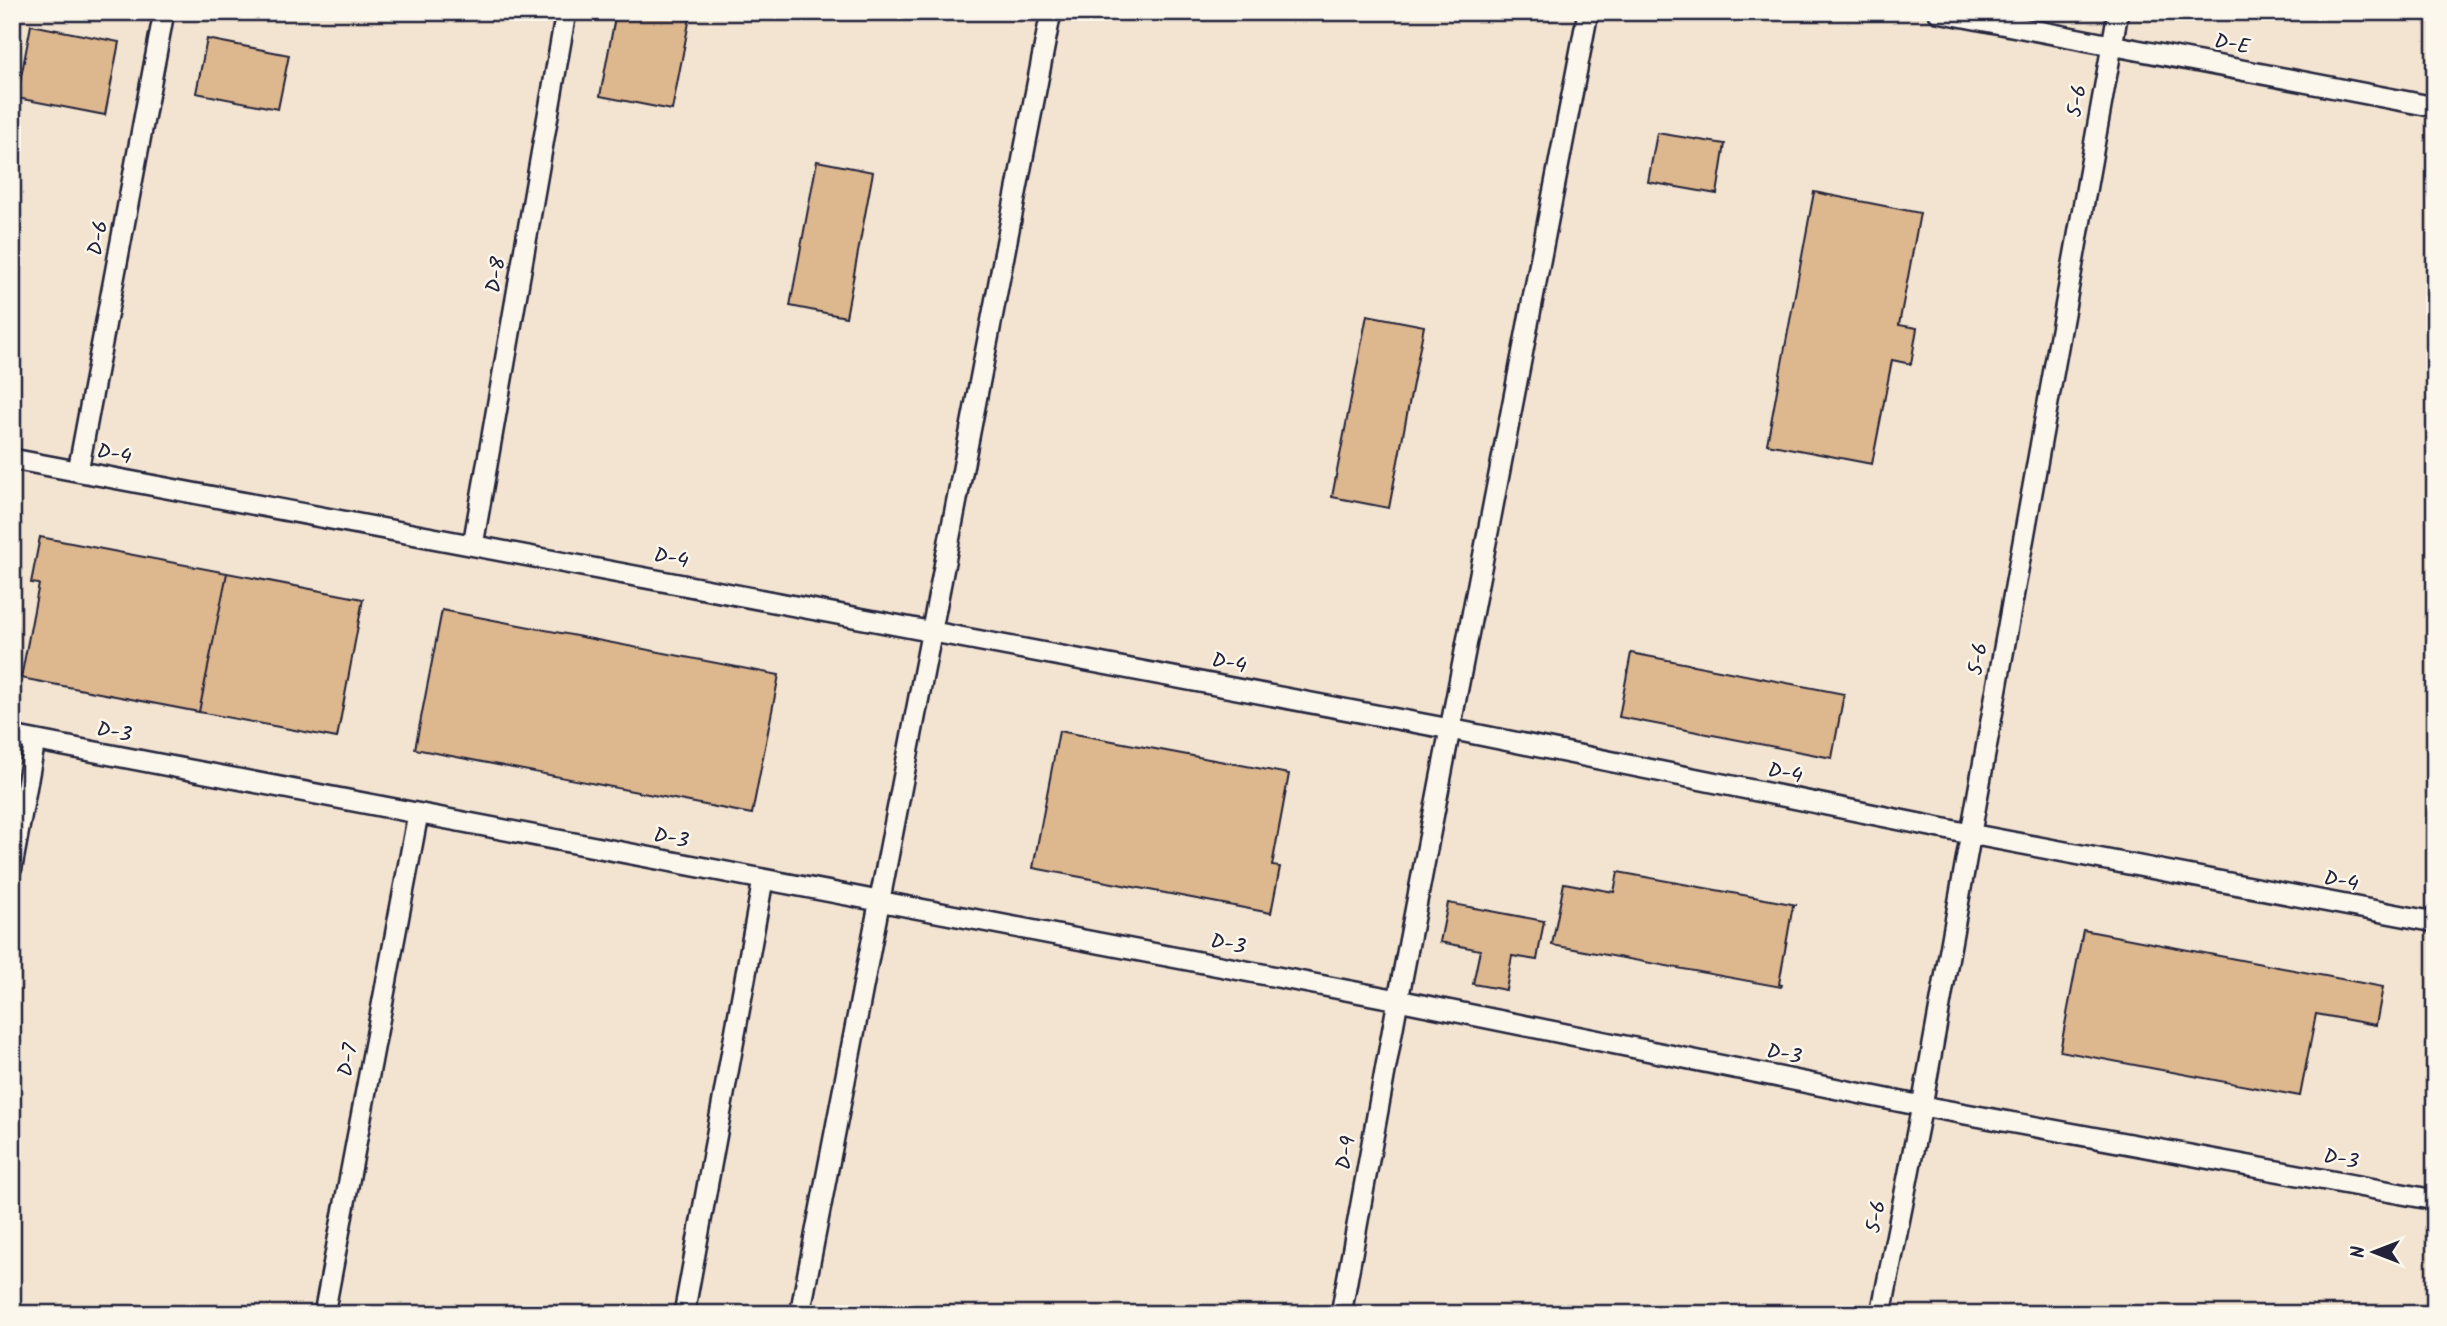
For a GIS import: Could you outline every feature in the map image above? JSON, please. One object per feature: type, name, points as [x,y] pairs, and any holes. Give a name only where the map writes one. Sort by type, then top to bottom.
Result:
[{"type":"lane","name":"D-6","points":[[78,471],[164,12]]},
{"type":"lane","name":"D-8","points":[[473,545],[566,12]]},
{"type":"lane","points":[[800,1314],[1051,12]]},
{"type":"lane","name":"D-9","points":[[1341,1314],[1398,1000],[1588,12]]},
{"type":"lane","name":"D-E","points":[[1938,12],[2435,107]]},
{"type":"lane","name":"5-6","points":[[1881,1314],[1922,1106],[2118,12]]},
{"type":"lane","name":"D-4","points":[[12,459],[932,630],[1450,729],[1970,834],[2435,922]]},
{"type":"lane","name":"D-3","points":[[12,736],[1398,1000],[1922,1106],[2435,1200]]},
{"type":"lane","points":[[12,867],[35,741]]},
{"type":"lane","name":"D-7","points":[[324,1314],[418,814]]},
{"type":"lane","points":[[684,1314],[763,880]]},
{"type":"shaded area","points":[[12,12],[2435,12],[2435,1314],[12,1314]]},
{"type":"building","points":[[616,12],[691,12],[672,110],[600,96]]},
{"type":"building","points":[[31,25],[119,42],[105,115],[17,98]]},
{"type":"building","points":[[207,39],[289,55],[278,109],[196,93]]},
{"type":"building","points":[[1657,133],[1725,144],[1717,194],[1648,182]]},
{"type":"building","points":[[817,161],[873,172],[846,317],[790,306]]},
{"type":"building","points":[[1814,192],[1920,213],[1899,325],[1917,328],[1911,364],[1892,360],[1872,464],[1767,444]]},
{"type":"building","points":[[1367,315],[1424,326],[1389,508],[1332,497]]},
{"type":"building","points":[[40,537],[227,573],[199,712],[21,678],[39,584],[31,583]]},
{"type":"building","points":[[227,573],[363,599],[337,738],[199,712]]},
{"type":"building","points":[[442,610],[779,675],[752,814],[415,749]]},
{"type":"building","points":[[1631,653],[1844,694],[1832,758],[1619,717]]},
{"type":"building","points":[[1059,731],[1289,774],[1272,866],[1280,867],[1271,913],[1033,868]]},
{"type":"building","points":[[1618,872],[1797,905],[1793,905],[1779,984],[1781,987],[1552,945],[1564,883],[1614,892]]},
{"type":"building","points":[[1448,903],[1544,921],[1537,960],[1512,956],[1506,990],[1473,984],[1480,950],[1440,942]]},
{"type":"building","points":[[2083,930],[2383,987],[2376,1025],[2316,1014],[2300,1096],[2060,1051]]}]
